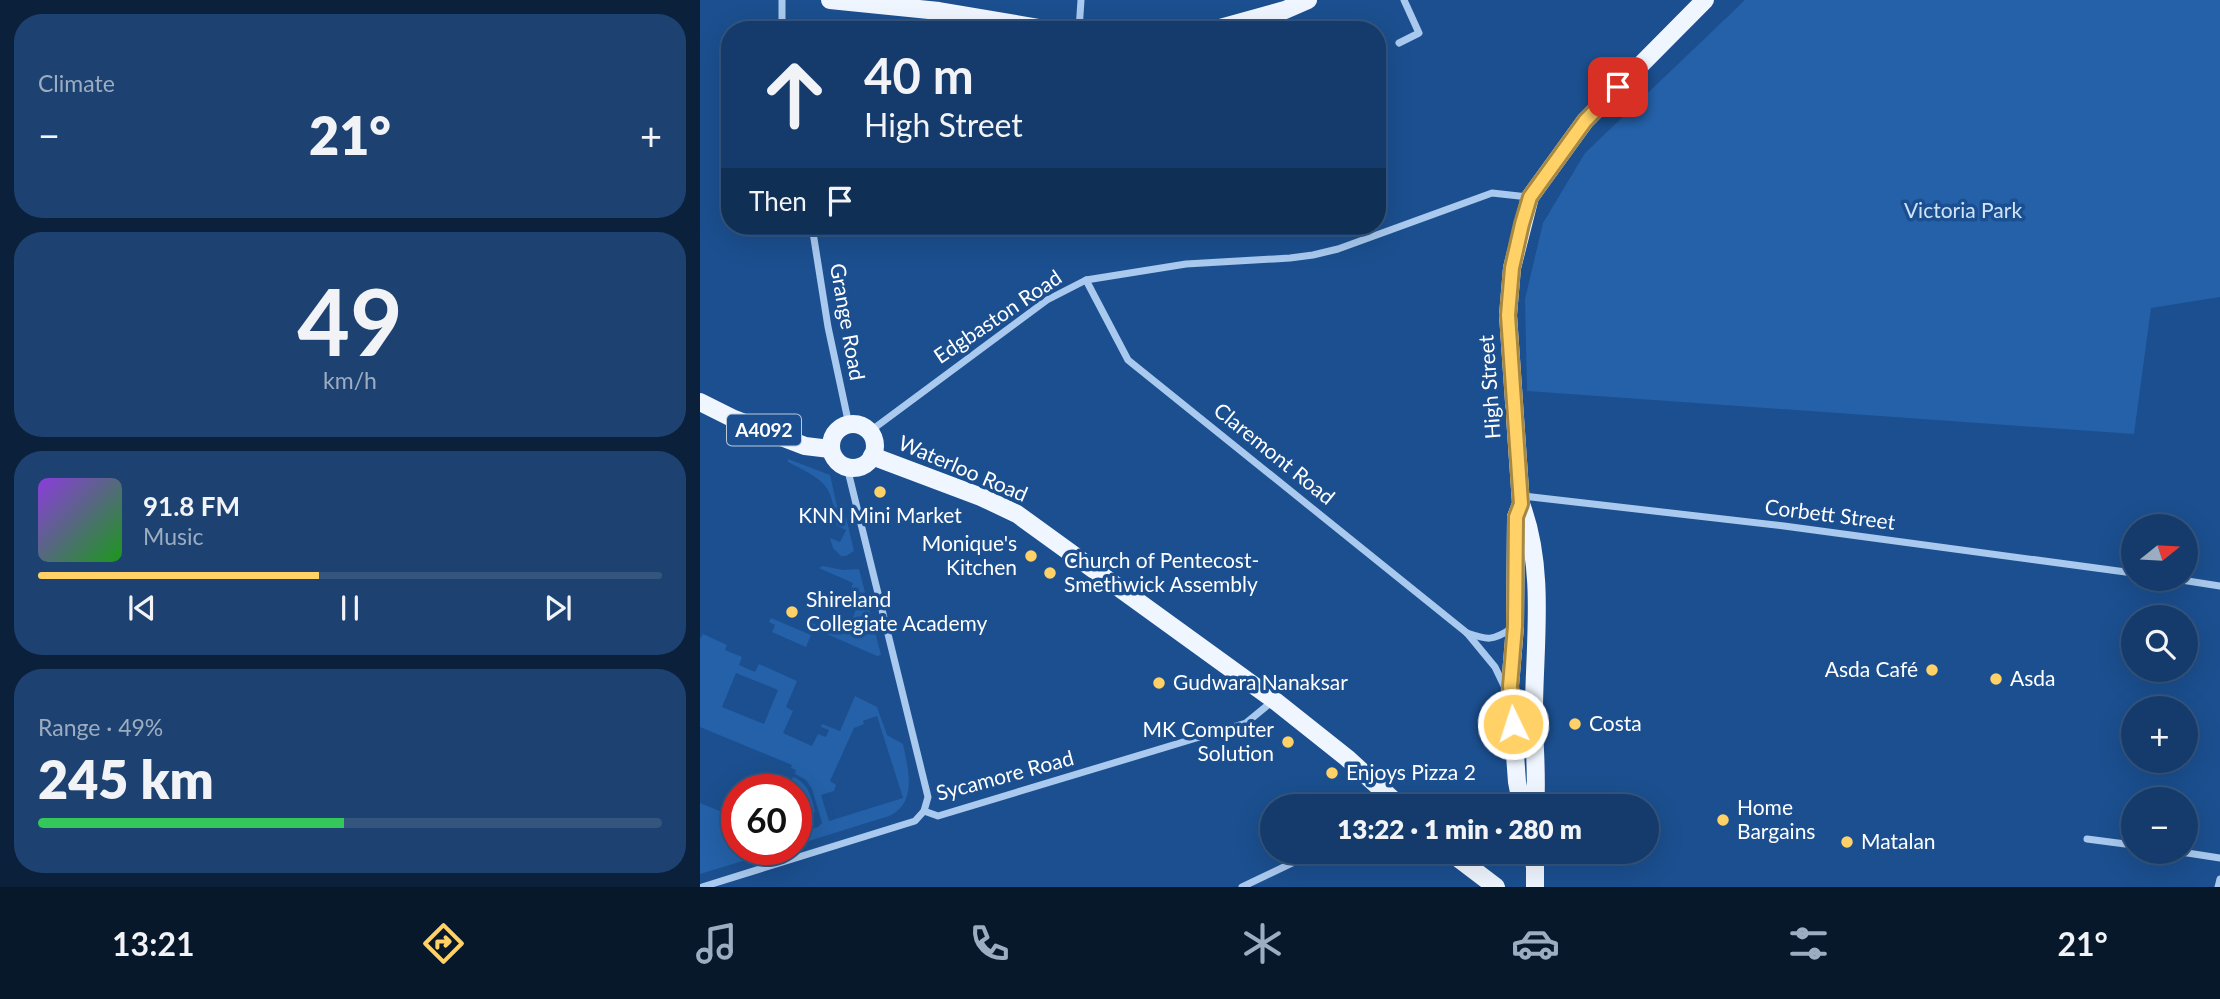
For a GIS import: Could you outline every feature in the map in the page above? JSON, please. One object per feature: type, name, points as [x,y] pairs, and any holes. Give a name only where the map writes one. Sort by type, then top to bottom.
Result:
[{"type":"main road","points":[[830,0],[939,11],[998,21]]},
{"type":"main road","points":[[1245,21],[1285,10],[1308,0]]},
{"type":"main road","name":"High Street","points":[[1535,794],[1536,578],[1528,522],[1521,500],[1508,315],[1512,268],[1530,197],[1585,121],[1705,0]]},
{"type":"main road","name":"A4092","points":[[700,402],[734,419],[805,446],[830,449]]},
{"type":"main road","points":[[849,425],[860,425],[869,432],[875,445],[873,456],[861,467],[847,467],[835,459],[830,449],[835,433],[849,425]]},
{"type":"main road","name":"Waterloo Road","points":[[873,456],[972,493],[1017,514],[1274,699],[1347,758],[1385,794]]},
{"type":"main road","name":"High Street","points":[[1519,794],[1510,686],[1515,626],[1516,517],[1521,500]]},
{"type":"main road","points":[[1512,703],[1525,672],[1535,665],[1523,656],[1515,626]]},
{"type":"main road","points":[[1459,864],[1478,887]]},
{"type":"main road","points":[[1465,864],[1496,887]]},
{"type":"main road","points":[[1534,864],[1535,887]]},
{"type":"street","points":[[782,0],[782,21]]},
{"type":"street","points":[[1080,21],[1082,0]]},
{"type":"street","points":[[1399,43],[1419,33],[1404,0]]},
{"type":"street","name":"Edgbaston Road","points":[[1386,232],[1492,193],[1530,197]]},
{"type":"street","name":"Grange Road","points":[[813,235],[828,327],[849,425]]},
{"type":"street","name":"Edgbaston Road","points":[[869,432],[1047,300],[1086,280],[1186,264],[1314,255],[1376,235]]},
{"type":"street","name":"Claremont Road","points":[[1086,280],[1128,360],[1467,633],[1495,667],[1512,703]]},
{"type":"street","points":[[847,467],[928,797],[923,811]]},
{"type":"street","name":"Corbett Street","points":[[1521,500],[1784,526],[2121,571]]},
{"type":"street","points":[[2198,583],[2220,586]]},
{"type":"street","points":[[1467,633],[1488,639],[1498,638],[1515,626]]},
{"type":"street","name":"Sycamore Road","points":[[702,887],[915,821],[923,811],[938,816],[1246,723],[1274,699]]},
{"type":"street","points":[[2087,839],[2121,843]]},
{"type":"street","points":[[2198,855],[2220,858]]},
{"type":"street","points":[[1242,887],[1290,864]]},
{"type":"street","points":[[2218,887],[2220,879]]},
{"type":"green space","name":"Victoria Park","points":[[1745,0],[2220,0],[2220,297],[2151,308],[2134,434],[1527,391],[1525,299],[1543,223],[1585,153]]},
{"type":"green space","points":[[788,459],[830,475],[837,506],[843,504],[854,551],[841,556],[833,548],[830,538],[840,542],[846,530],[836,525],[829,491],[818,479],[788,462]]},
{"type":"green space","points":[[823,566],[843,570],[859,569],[881,655],[877,656],[811,627],[812,623],[834,632],[839,621],[850,625],[862,593],[851,589],[853,583],[819,568]]},
{"type":"green space","points":[[771,618],[811,635],[806,647],[772,632],[775,625],[769,622]]},
{"type":"green space","points":[[703,634],[727,645],[725,650],[742,657],[739,665],[755,672],[759,664],[797,681],[786,707],[793,711],[783,733],[812,746],[818,734],[826,737],[829,730],[821,727],[822,724],[840,731],[855,696],[877,707],[887,735],[903,744],[909,784],[904,803],[889,816],[812,840],[812,829],[822,823],[812,789],[812,774],[795,774],[796,770],[791,768],[792,765],[700,727],[700,639]],"holes":[[[736,673],[778,690],[764,724],[722,707]],[[877,716],[903,798],[829,821],[821,795],[834,791],[836,785],[830,781],[854,728],[864,724],[863,721]]]},
{"type":"green space","points":[[700,803],[721,812],[721,865],[730,865],[700,874]]},
{"type":"place","name":"KNN Mini Market","points":[[880,492]]},
{"type":"place","name":"Monique's Kitchen","points":[[1031,556]]},
{"type":"place","name":"Church of Pentecost- Smethwick Assembly","points":[[1050,573]]},
{"type":"place","name":"Shireland Collegiate Academy","points":[[792,612]]},
{"type":"place","name":"Asda Café","points":[[1932,670]]},
{"type":"place","name":"Asda","points":[[1996,679]]},
{"type":"place","name":"Gudwara Nanaksar","points":[[1159,683]]},
{"type":"place","name":"Costa","points":[[1575,724]]},
{"type":"place","name":"MK Computer Solution","points":[[1288,742]]},
{"type":"place","name":"Enjoys Pizza 2","points":[[1332,773]]},
{"type":"place","name":"Home Bargains","points":[[1723,820]]},
{"type":"place","name":"Matalan","points":[[1847,842]]},
{"type":"route","points":[[1513,724],[1510,686],[1515,626],[1516,517],[1521,504],[1508,315],[1512,268],[1530,197],[1585,121],[1618,87]]}]
